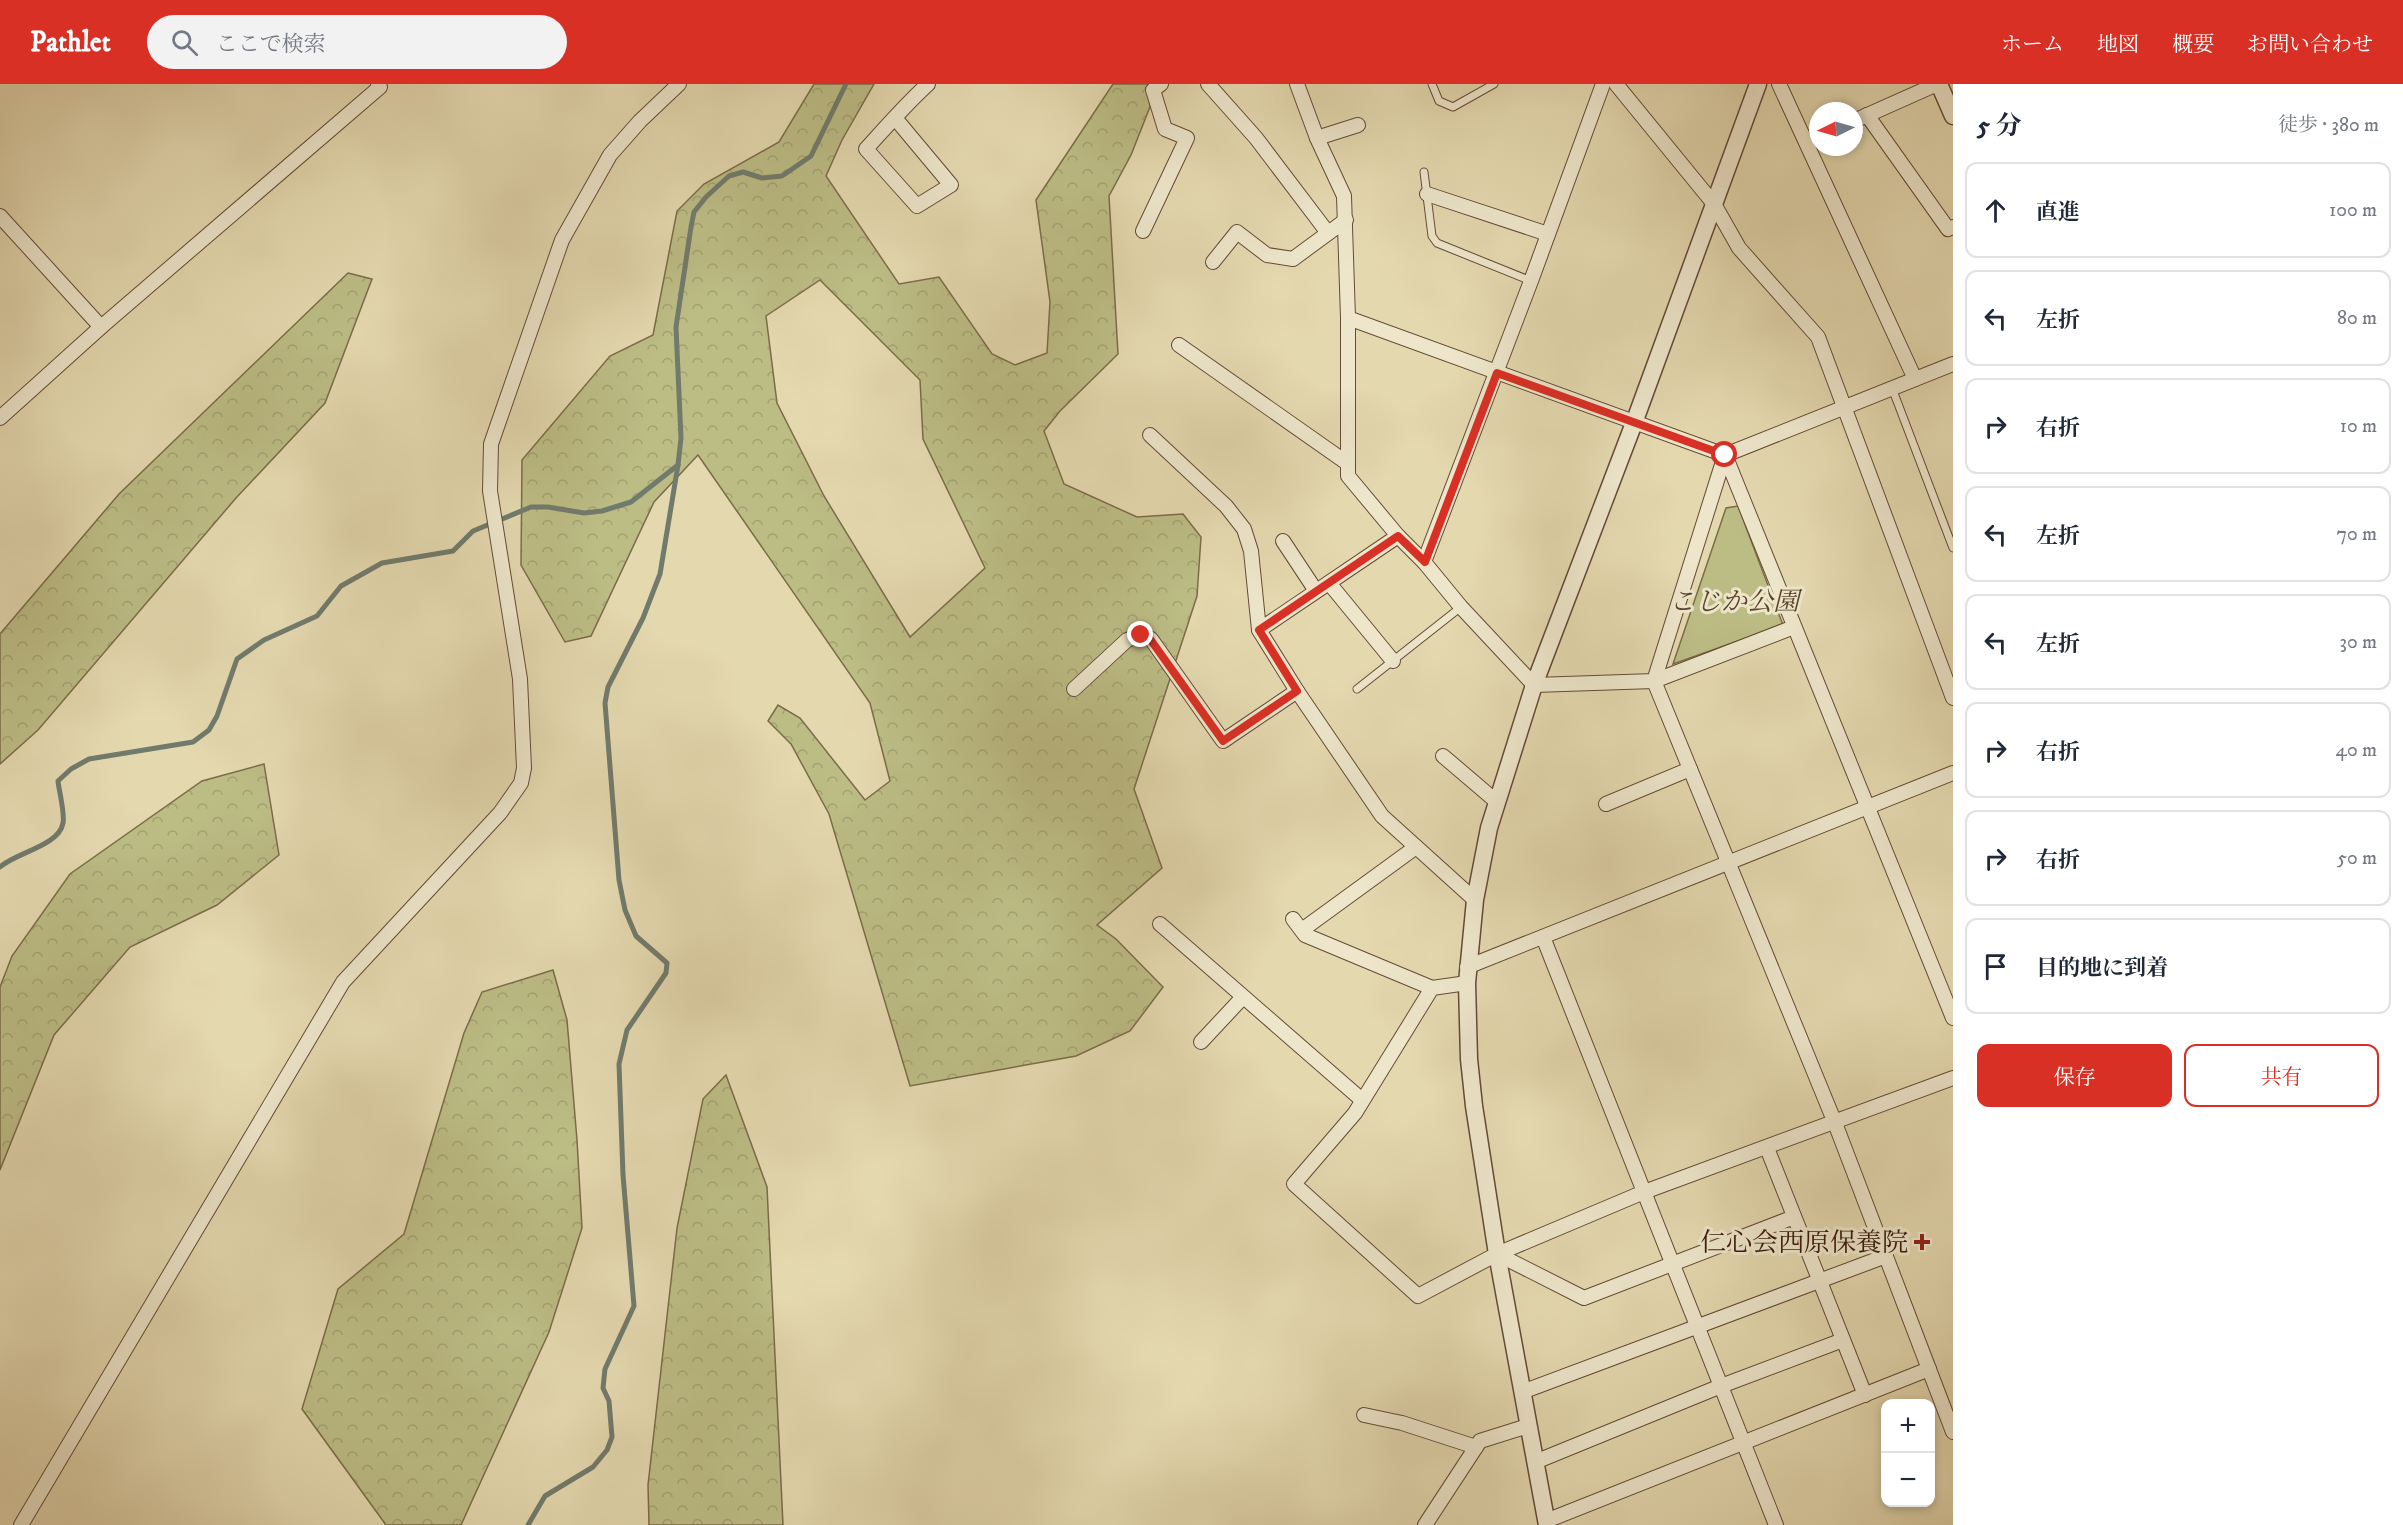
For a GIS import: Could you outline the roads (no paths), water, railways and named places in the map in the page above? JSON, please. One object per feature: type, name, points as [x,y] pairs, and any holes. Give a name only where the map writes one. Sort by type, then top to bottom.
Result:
[{"type":"street","points":[[0,418],[101,327],[380,87],[378,84]]},
{"type":"street","points":[[21,1525],[343,982],[500,813],[520,783],[524,768],[520,679],[490,491],[491,444],[562,240],[610,155],[678,84]]},
{"type":"street","points":[[895,118],[951,185],[917,206],[866,148],[895,118],[928,84]]},
{"type":"street","points":[[1143,231],[1187,138],[1165,129],[1153,90],[1161,84]]},
{"type":"street","points":[[1208,84],[1256,138],[1328,233]]},
{"type":"street","points":[[1297,84],[1317,138],[1344,196],[1348,318],[1348,476],[1398,536],[1425,562],[1461,607],[1534,685],[1654,681],[1794,627]]},
{"type":"street","points":[[1425,562],[1532,281],[1603,84]]},
{"type":"street","points":[[1616,84],[1714,204],[1738,248],[1818,337],[1953,698]]},
{"type":"street","points":[[1758,84],[1634,423],[1534,685],[1489,828],[1475,900],[1467,975],[1469,1059],[1497,1254],[1546,1523],[1929,1369]]},
{"type":"street","points":[[1779,84],[1809,135]]},
{"type":"street","points":[[1863,117],[1938,84],[1953,116]]},
{"type":"street","points":[[1863,122],[1948,229],[1953,227]]},
{"type":"street","points":[[1317,138],[1358,125]]},
{"type":"street","points":[[1819,156],[1915,379]]},
{"type":"street","points":[[1427,194],[1548,234]]},
{"type":"street","points":[[0,216],[101,327]]},
{"type":"street","points":[[1213,262],[1237,232],[1267,255],[1293,259],[1346,220]]},
{"type":"street","points":[[1348,318],[1725,455],[1953,364]]},
{"type":"street","points":[[1179,345],[1347,463]]},
{"type":"street","points":[[1150,435],[1226,506],[1244,529],[1251,551],[1259,630],[1297,691],[1382,816],[1475,900]]},
{"type":"street","points":[[1725,455],[1953,1018]]},
{"type":"street","points":[[1725,455],[1654,681],[1835,1123],[1953,1432]]},
{"type":"street","points":[[1259,630],[1398,536]]},
{"type":"street","points":[[1283,541],[1316,591]]},
{"type":"street","points":[[1329,583],[1393,661]]},
{"type":"street","points":[[1074,689],[1127,640],[1141,635],[1150,639],[1223,741],[1297,691]]},
{"type":"street","points":[[1443,756],[1497,802]]},
{"type":"street","points":[[1606,804],[1690,769]]},
{"type":"street","points":[[1953,773],[1543,937],[1467,975],[1432,988],[1355,1113],[1294,1184],[1418,1296],[1497,1254],[1644,1192],[1953,1078]]},
{"type":"street","points":[[1302,930],[1416,847]]},
{"type":"street","points":[[1293,919],[1305,935],[1432,988]]},
{"type":"street","points":[[1160,924],[1362,1100]]},
{"type":"street","points":[[1543,937],[1776,1525]]},
{"type":"street","points":[[1201,1042],[1243,997]]},
{"type":"street","points":[[1767,1148],[1865,1395]]},
{"type":"street","points":[[1497,1254],[1584,1298],[1673,1266],[1794,1217]]},
{"type":"street","points":[[1522,1392],[1886,1256]]},
{"type":"street","points":[[1535,1462],[1721,1386],[1843,1340]]},
{"type":"street","points":[[1364,1415],[1401,1423],[1476,1447]]},
{"type":"street","points":[[1425,1525],[1480,1441],[1528,1426]]},
{"type":"lane","points":[[1432,84],[1439,101],[1453,107],[1494,84]]},
{"type":"lane","points":[[1424,172],[1432,236],[1437,243],[1532,281]]},
{"type":"lane","points":[[1892,388],[1953,549]]},
{"type":"lane","points":[[1357,689],[1461,607]]},
{"type":"waterway","points":[[528,1525],[545,1496],[593,1467],[607,1450],[612,1437],[609,1401],[603,1388],[605,1369],[634,1306],[623,1175],[619,1064],[627,1030],[666,973],[667,963],[636,936],[625,910],[619,880],[605,703],[608,687],[643,618],[660,574],[681,438],[676,327],[694,212],[706,197],[729,176],[743,172],[762,178],[782,176],[811,156],[846,84]]},
{"type":"waterway","points":[[0,867],[46,843],[60,831],[63,823],[63,808],[58,781],[71,769],[89,759],[193,742],[209,730],[217,716],[237,659],[264,640],[317,616],[341,586],[382,563],[453,551],[473,531],[531,507],[548,507],[584,513],[602,511],[631,502],[678,465]]},
{"type":"place","name":"仁心会西原保養院","points":[[1922,1242]]},
{"type":"park label","name":"こじか公園","points":[[1734,601]]}]
